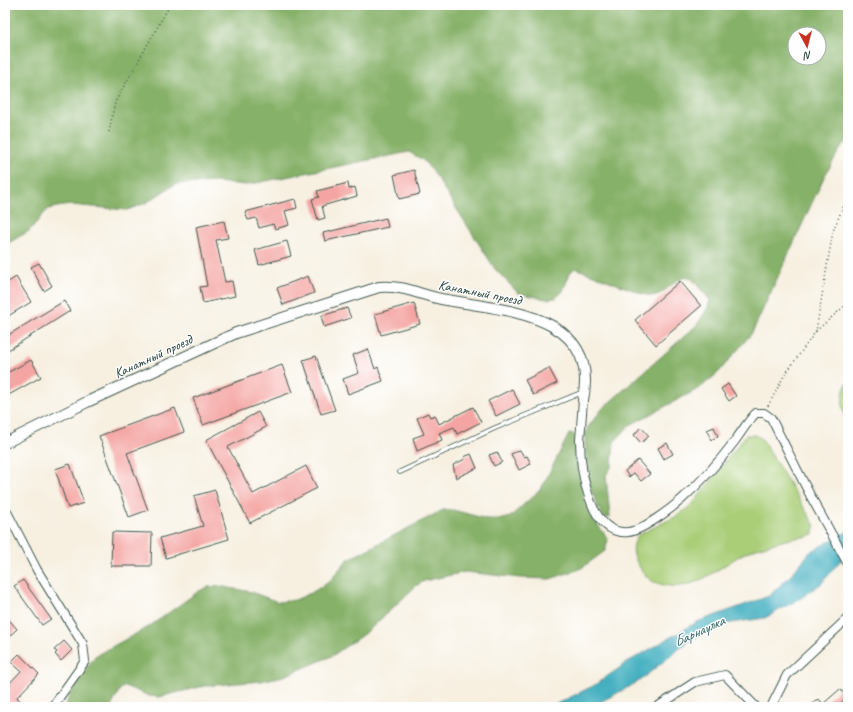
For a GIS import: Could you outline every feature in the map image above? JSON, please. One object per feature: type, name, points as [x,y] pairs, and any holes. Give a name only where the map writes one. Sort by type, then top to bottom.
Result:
[{"type":"street","name":"Канатный проезд","points":[[5,443],[87,402],[236,334],[379,287],[403,288],[425,296],[506,310],[548,322],[561,331],[572,342],[581,356],[585,372],[580,440],[582,466],[590,499],[597,515],[605,526],[617,532],[629,532],[638,529],[682,499],[734,443],[756,413],[764,413]]},
{"type":"street","points":[[764,413],[771,418],[810,495],[831,531],[847,563]]},
{"type":"street","points":[[5,508],[37,570],[84,648],[85,661],[56,702],[50,707]]},
{"type":"street","points":[[771,707],[787,675],[848,618]]},
{"type":"street","points":[[657,707],[695,682],[724,675],[756,707]]},
{"type":"lane","points":[[400,472],[495,428],[584,396]]},
{"type":"path","points":[[109,132],[115,102],[170,5]]},
{"type":"path","points":[[816,331],[833,231],[848,195]]},
{"type":"path","points":[[764,413],[784,376],[816,331],[848,303]]},
{"type":"green space","points":[[5,5],[848,5],[848,141],[842,146],[824,177],[752,333],[718,373],[700,388],[630,425],[614,442],[612,466],[606,475],[610,517],[605,518],[599,510],[588,480],[585,434],[588,427],[602,409],[697,325],[708,307],[710,300],[691,278],[686,277],[681,279],[665,291],[656,295],[646,295],[575,268],[570,273],[563,291],[556,298],[546,299],[518,293],[495,269],[433,172],[423,160],[409,152],[246,185],[216,182],[175,184],[146,203],[127,210],[71,205],[57,207],[48,209],[29,231],[5,245]]},
{"type":"green space","points":[[848,381],[848,422],[845,417],[842,402]]},
{"type":"green space","points":[[572,433],[575,436],[579,473],[588,510],[608,540],[605,551],[580,569],[550,579],[520,578],[465,572],[424,581],[416,586],[368,631],[332,656],[284,676],[261,681],[204,686],[159,697],[149,696],[125,686],[120,689],[111,707],[65,707],[71,691],[95,656],[150,626],[199,591],[208,587],[219,586],[251,592],[278,602],[295,600],[311,593],[329,582],[347,560],[443,510],[453,510],[487,519],[502,519],[510,517],[541,489],[569,434]]},
{"type":"green space","points":[[746,435],[756,435],[762,439],[814,524],[815,527],[813,534],[754,549],[700,580],[688,584],[677,586],[664,585],[652,581],[641,570],[634,554],[633,547],[638,535],[677,516],[691,506]]},
{"type":"water","name":"Барнаулка","points":[[848,531],[848,556],[840,561],[822,583],[801,598],[765,618],[718,625],[689,641],[638,682],[591,707],[550,707],[593,686],[631,660],[697,622],[769,596],[790,576],[810,552]]},
{"type":"building","points":[[414,170],[420,194],[399,199],[394,175]]},
{"type":"building","points":[[348,183],[349,189],[355,187],[357,196],[322,206],[325,218],[318,220],[312,199],[319,197],[317,191]]},
{"type":"building","points":[[295,199],[297,208],[285,211],[289,225],[275,229],[273,224],[259,228],[256,218],[248,220],[245,212]]},
{"type":"building","points":[[386,218],[388,227],[325,241],[323,233]]},
{"type":"building","points":[[224,221],[228,238],[216,240],[225,282],[232,281],[235,296],[203,303],[200,287],[207,286],[196,227]]},
{"type":"building","points":[[287,241],[291,256],[259,265],[255,250]]},
{"type":"building","points":[[39,263],[52,286],[44,291],[31,267]]},
{"type":"building","points":[[308,276],[314,293],[283,305],[277,288]]},
{"type":"building","points":[[16,277],[31,302],[5,318],[5,284]]},
{"type":"building","points":[[680,281],[701,306],[656,345],[635,320]]},
{"type":"building","points":[[64,301],[70,311],[5,352],[5,337]]},
{"type":"building","points":[[414,303],[420,324],[381,335],[375,314]]},
{"type":"building","points":[[347,308],[351,318],[324,327],[321,316]]},
{"type":"building","points":[[368,349],[375,369],[378,367],[383,381],[348,394],[343,379],[359,373],[353,355]]},
{"type":"building","points":[[316,356],[335,410],[321,414],[303,360]]},
{"type":"building","points":[[31,360],[41,377],[5,397],[5,374]]},
{"type":"building","points":[[282,365],[292,392],[203,425],[193,398]]},
{"type":"building","points":[[549,368],[557,383],[533,395],[525,380]]},
{"type":"building","points":[[728,384],[736,396],[729,401],[721,389]]},
{"type":"building","points":[[512,389],[520,404],[496,416],[488,401]]},
{"type":"building","points":[[473,407],[481,422],[457,434],[454,427],[439,433],[442,440],[417,451],[413,438],[424,434],[417,418],[428,413],[430,417],[435,415],[439,424]]},
{"type":"building","points":[[175,408],[184,432],[127,453],[148,510],[129,517],[99,436]]},
{"type":"building","points":[[258,412],[266,427],[228,447],[253,494],[306,466],[317,488],[250,523],[206,440]]},
{"type":"building","points":[[641,427],[649,436],[641,443],[634,435]]},
{"type":"building","points":[[714,427],[718,436],[711,440],[707,430]]},
{"type":"building","points":[[667,443],[673,454],[664,459],[658,448]]},
{"type":"building","points":[[520,450],[524,457],[527,456],[531,464],[519,470],[511,454]]},
{"type":"building","points":[[497,452],[502,462],[494,466],[489,455]]},
{"type":"building","points":[[471,454],[477,468],[456,478],[453,465]]},
{"type":"building","points":[[638,460],[650,474],[641,481],[634,473],[629,477],[625,471]]},
{"type":"building","points":[[70,464],[84,503],[68,508],[55,469]]},
{"type":"building","points":[[215,490],[229,539],[166,558],[160,538],[203,526],[194,496]]},
{"type":"building","points":[[112,532],[152,533],[151,566],[111,566]]},
{"type":"building","points":[[23,580],[51,619],[42,625],[14,586]]},
{"type":"building","points":[[5,615],[17,629],[5,640]]},
{"type":"building","points":[[64,641],[72,650],[61,661],[55,654],[57,652],[54,650]]},
{"type":"building","points":[[19,654],[39,674],[17,697],[20,701],[14,707],[5,707],[5,688],[21,671],[11,662]]},
{"type":"building","points":[[840,689],[847,697],[836,707],[807,707],[819,699],[823,704]]}]
